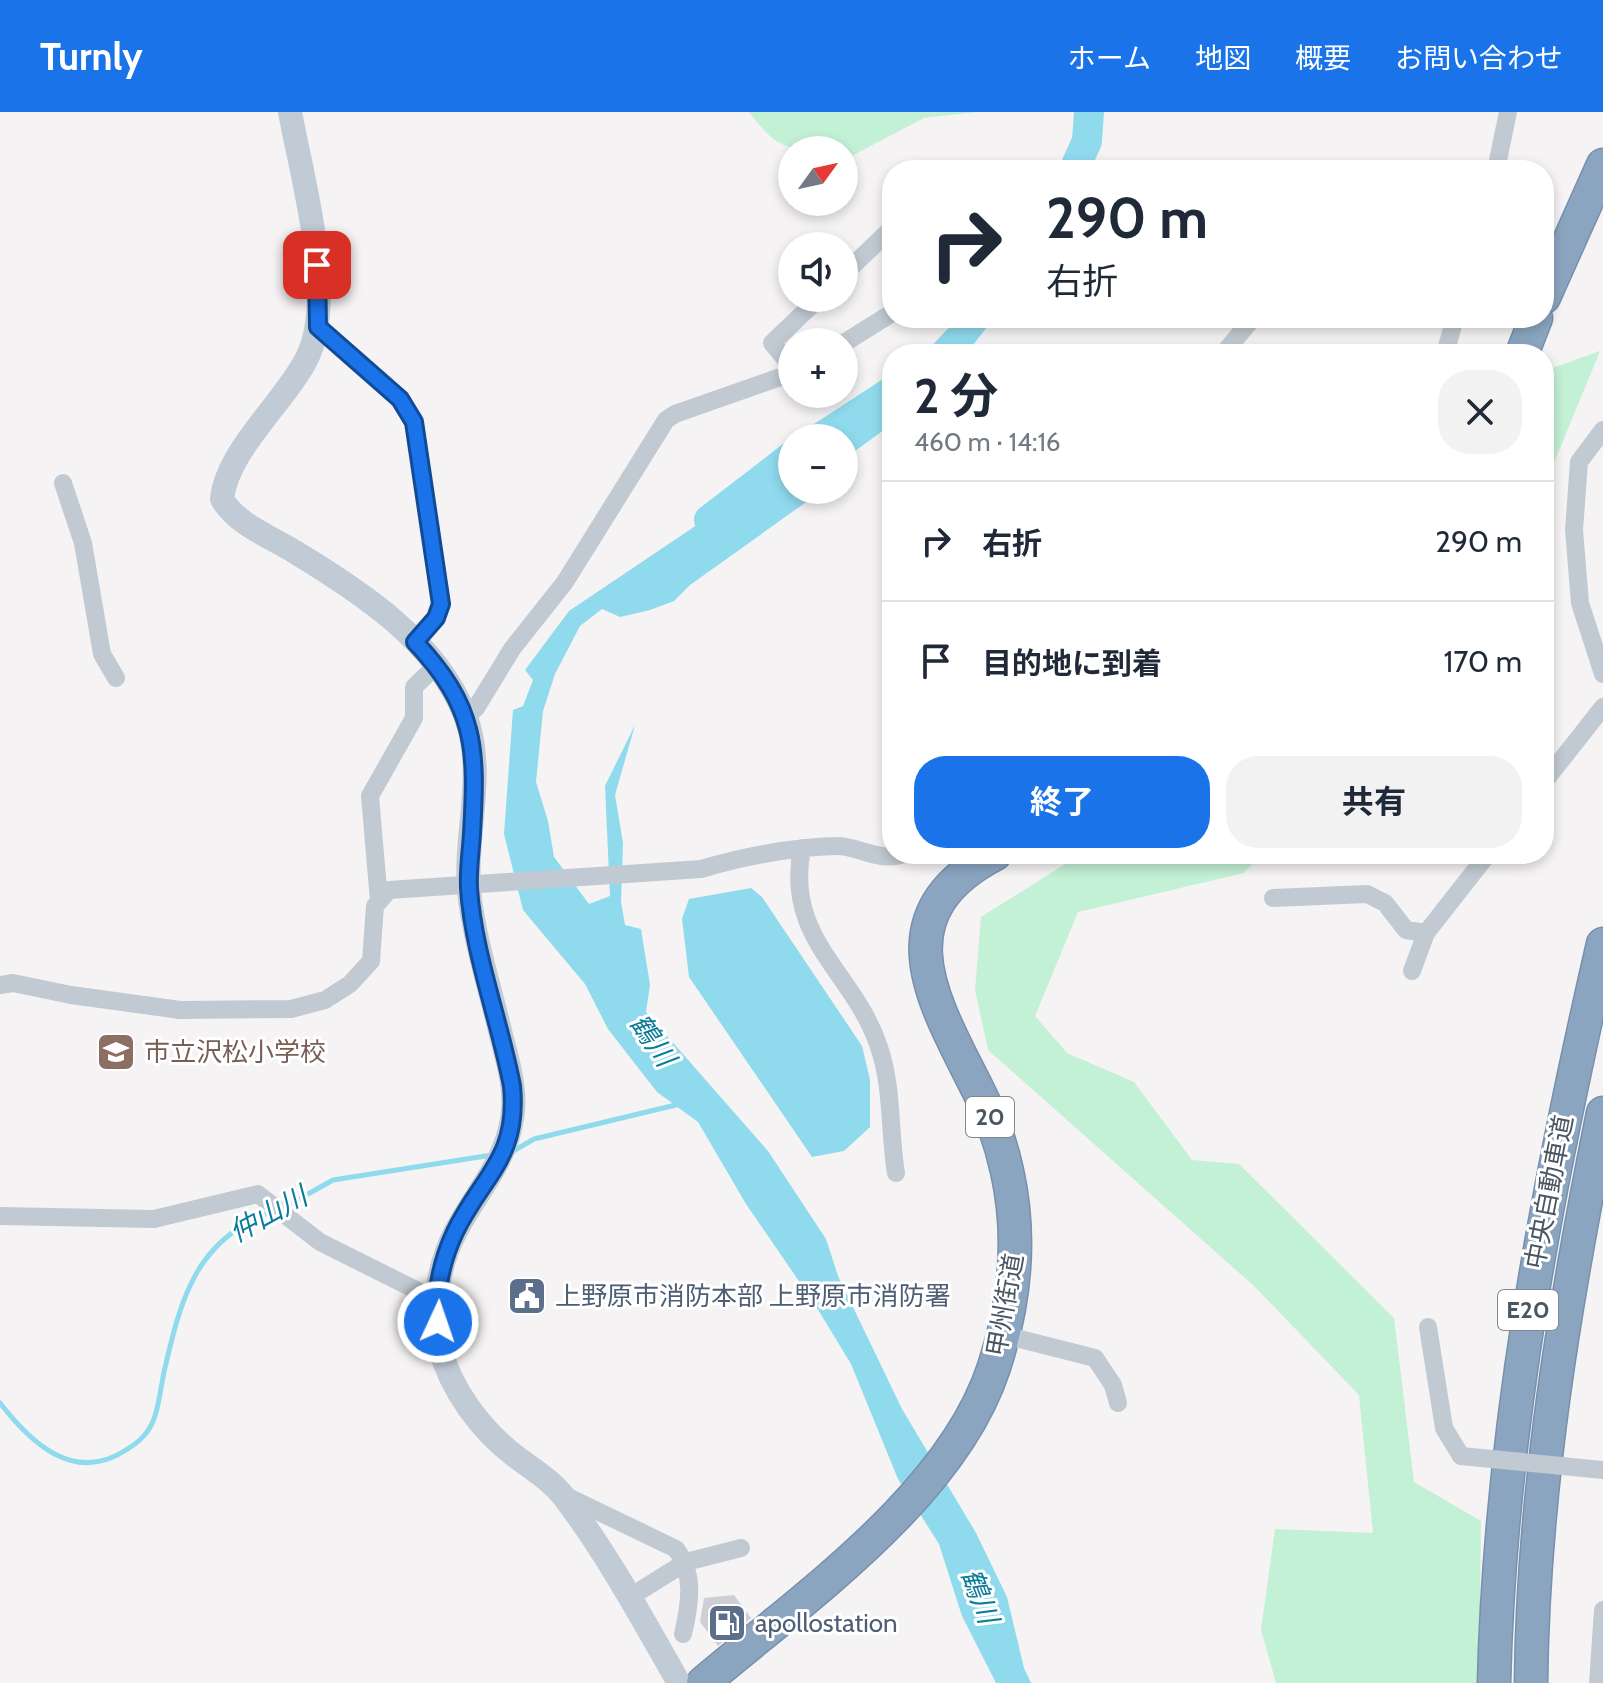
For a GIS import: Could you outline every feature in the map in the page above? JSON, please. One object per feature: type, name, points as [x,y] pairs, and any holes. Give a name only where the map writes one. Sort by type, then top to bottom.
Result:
[{"type":"highway","points":[[1554,275],[1603,165]]},
{"type":"highway","name":"甲州街道","points":[[703,1683],[838,1568],[899,1511],[950,1455],[977,1413],[1004,1335],[1016,1271],[1015,1217],[1007,1171],[981,1095],[933,999],[926,975],[925,952],[940,900],[964,874],[980,864]]},
{"type":"highway","name":"中央自動車道","points":[[1494,1683],[1508,1477],[1531,1292],[1567,1101],[1603,944]]},
{"type":"highway","name":"中央自動車道","points":[[1531,1683],[1551,1422],[1569,1288],[1603,1113]]},
{"type":"street","points":[[290,112],[317,265],[318,327],[306,359],[229,472],[222,499],[238,517],[346,583],[415,642],[450,683],[466,718],[475,773],[480,886],[512,1086],[512,1120],[506,1147],[494,1173],[455,1232],[436,1300],[440,1345],[449,1375],[466,1403],[500,1444],[562,1494],[676,1549],[686,1562],[690,1583],[683,1634]]},
{"type":"street","points":[[1498,160],[1508,112]]},
{"type":"street","points":[[858,261],[882,238]]},
{"type":"street","points":[[788,328],[804,312]]},
{"type":"street","points":[[858,334],[882,319]]},
{"type":"street","points":[[318,327],[400,399],[414,422],[441,604],[436,618],[415,642]]},
{"type":"street","points":[[1231,344],[1245,328]]},
{"type":"street","points":[[466,718],[476,708],[512,649],[565,582],[666,420],[778,375]]},
{"type":"street","points":[[1603,430],[1579,462],[1574,530],[1580,603],[1603,674]]},
{"type":"street","points":[[63,483],[83,543],[102,654],[116,678]]},
{"type":"street","points":[[379,901],[370,796],[414,718],[414,687],[437,665]]},
{"type":"street","points":[[1554,769],[1603,707]]},
{"type":"street","points":[[0,985],[13,983],[71,995],[180,1010],[291,1009],[325,1000],[350,984],[371,961],[375,906],[389,890],[665,873],[802,848],[850,847],[882,856]]},
{"type":"street","points":[[802,848],[797,873],[807,926],[855,1000],[884,1060],[892,1106],[891,1141],[896,1173]]},
{"type":"street","points":[[1412,971],[1426,933],[1480,864]]},
{"type":"street","points":[[1273,898],[1367,894],[1385,903],[1406,930],[1426,933]]},
{"type":"street","points":[[0,1216],[154,1219],[258,1194],[268,1198],[320,1242],[436,1300]]},
{"type":"street","points":[[1428,1327],[1444,1428],[1461,1456],[1603,1470]]},
{"type":"street","points":[[1004,1335],[1095,1358],[1113,1385],[1118,1403]]},
{"type":"street","points":[[562,1494],[630,1597],[679,1683]]},
{"type":"street","points":[[630,1597],[686,1562],[741,1548]]},
{"type":"street","points":[[1598,1683],[1603,1610]]},
{"type":"green space","points":[[749,112],[977,112],[924,118],[858,153],[858,136],[778,136],[778,142]]},
{"type":"green space","points":[[1600,351],[1554,463],[1554,367]]},
{"type":"green space","points":[[1065,864],[1253,864],[1244,873],[1078,912],[1035,1016],[1067,1053],[1134,1082],[1192,1160],[1239,1164],[1394,1318],[1414,1482],[1481,1521],[1479,1683],[1276,1683],[1261,1630],[1275,1529],[1373,1533],[1359,1395],[1254,1286],[988,1050],[975,990],[981,917]]},
{"type":"water","points":[[949,328],[986,328],[974,344],[933,344]]},
{"type":"water","points":[[882,389],[882,431],[858,449],[858,424],[839,424]]},
{"type":"water","points":[[778,470],[778,504],[803,504],[690,585],[674,601],[620,617],[602,609],[580,626],[555,674],[543,711],[536,782],[548,821],[554,857],[589,904],[610,896],[605,786],[635,725],[615,795],[623,843],[621,902],[625,925],[641,929],[650,985],[646,1012],[768,1151],[826,1239],[838,1276],[902,1409],[976,1533],[1007,1597],[1024,1668],[1031,1683],[996,1683],[962,1616],[939,1544],[898,1479],[851,1364],[814,1303],[746,1204],[698,1122],[657,1092],[608,1029],[585,984],[523,910],[504,834],[513,710],[523,706],[533,680],[525,670],[569,611]]},
{"type":"water","points":[[751,888],[762,897],[862,1046],[870,1080],[870,1127],[844,1151],[812,1157],[689,977],[682,919],[689,899]]},
{"type":"building","points":[[734,1595],[751,1618],[718,1646],[700,1622],[704,1598]]},
{"type":"waterway","name":"鶴川","points":[[1078,160],[1087,141],[1089,112]]},
{"type":"waterway","name":"鶴川","points":[[841,424],[882,398]]},
{"type":"waterway","name":"鶴川","points":[[709,520],[778,467]]},
{"type":"waterway","name":"仲山川","points":[[510,1153],[534,1139],[680,1104]]},
{"type":"waterway","name":"仲山川","points":[[283,1208],[333,1180],[492,1155]]},
{"type":"waterway","name":"仲山川","points":[[0,1403],[25,1432],[55,1454],[71,1461],[89,1463],[107,1459],[131,1447],[146,1433],[154,1419],[177,1319],[196,1274],[209,1254],[226,1237],[274,1211]]},
{"type":"place","name":"市立沢松小学校","points":[[116,1052]]},
{"type":"place","name":"上野原市消防本部 上野原市消防署","points":[[527,1296]]},
{"type":"place","name":"apollostation","points":[[727,1623]]},
{"type":"route","points":[[317,265],[318,327],[400,399],[414,422],[440,580],[441,604],[436,618],[415,642],[450,683],[466,718],[472,744],[475,773],[469,887],[512,1086],[514,1105],[506,1147],[494,1173],[455,1232],[444,1262],[436,1300],[438,1322]]}]
